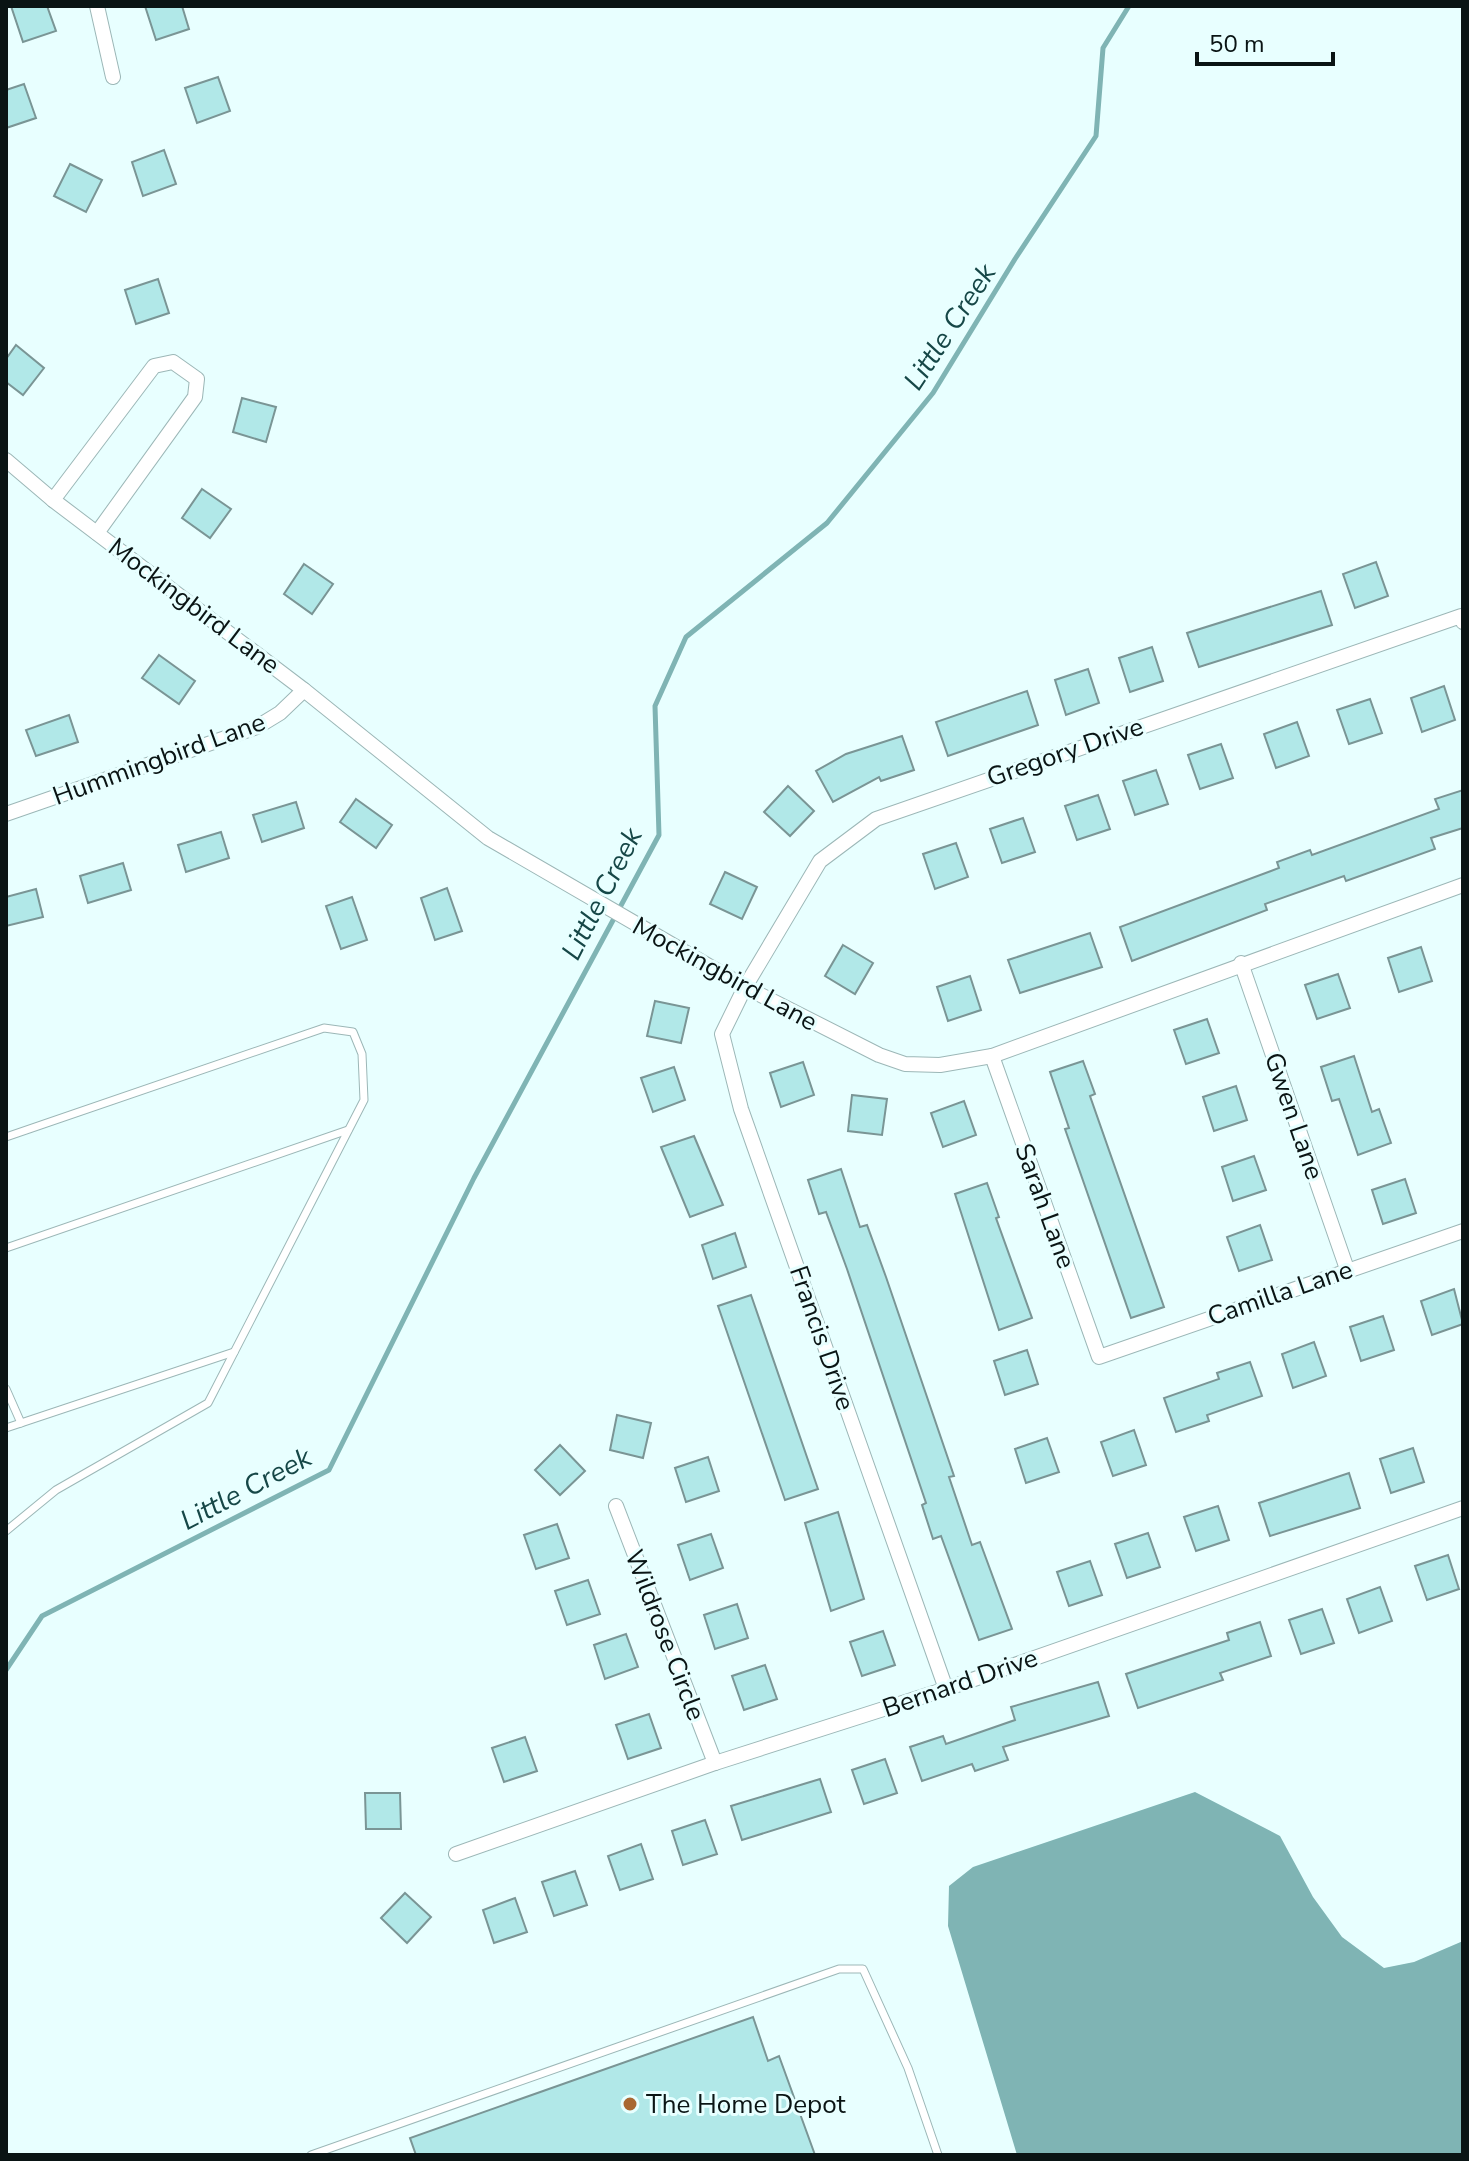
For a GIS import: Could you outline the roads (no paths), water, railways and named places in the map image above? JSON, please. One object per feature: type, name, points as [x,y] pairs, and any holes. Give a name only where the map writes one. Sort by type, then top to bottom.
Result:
[{"type":"street","points":[[97,6],[113,77]]},
{"type":"street","points":[[53,500],[154,366],[173,362],[197,379],[195,397],[97,533]]},
{"type":"street","name":"Mockingbird Lane","points":[[6,460],[53,500],[304,690],[488,838],[745,987],[879,1055],[905,1064],[940,1065],[992,1056],[1241,963],[1463,885]]},
{"type":"street","name":"Gregory Drive","points":[[745,987],[820,861],[876,819],[1462,619]]},
{"type":"street","name":"Hummingbird Lane","points":[[6,814],[257,727],[280,713],[304,690]]},
{"type":"street","name":"Gwen Lane","points":[[1241,963],[1347,1269]]},
{"type":"street","name":"Francis Drive","points":[[745,987],[722,1034],[741,1109],[946,1689]]},
{"type":"street","name":"Sarah Lane","points":[[992,1056],[1099,1357]]},
{"type":"street","name":"Camilla Lane","points":[[1099,1357],[1463,1231]]},
{"type":"street","name":"Wildrose Circle","points":[[616,1506],[715,1763]]},
{"type":"street","name":"Bernard Drive","points":[[456,1854],[715,1763],[946,1689],[1463,1508]]},
{"type":"lane","points":[[6,1137],[324,1028],[353,1032],[362,1054],[364,1100],[208,1403],[56,1490],[6,1531]]},
{"type":"lane","points":[[6,1248],[349,1130]]},
{"type":"lane","points":[[6,1428],[234,1352]]},
{"type":"lane","points":[[6,1389],[21,1423]]},
{"type":"lane","points":[[311,2155],[839,1969],[863,1969],[897,2038],[938,2155]]},
{"type":"lane","points":[[341,2144],[344,2155]]},
{"type":"water","points":[[1195,1792],[1280,1836],[1313,1897],[1342,1937],[1384,1968],[1414,1962],[1463,1941],[1463,2155],[1017,2155],[948,1926],[949,1886],[973,1867]]},
{"type":"waterway","name":"Little Creek","points":[[6,1670],[42,1616],[329,1470],[474,1178],[659,835],[655,706],[686,637],[827,523],[933,393],[1015,259],[1096,136],[1103,48],[1129,6]]},
{"type":"place","name":"The Home Depot","points":[[630,2104]]}]
